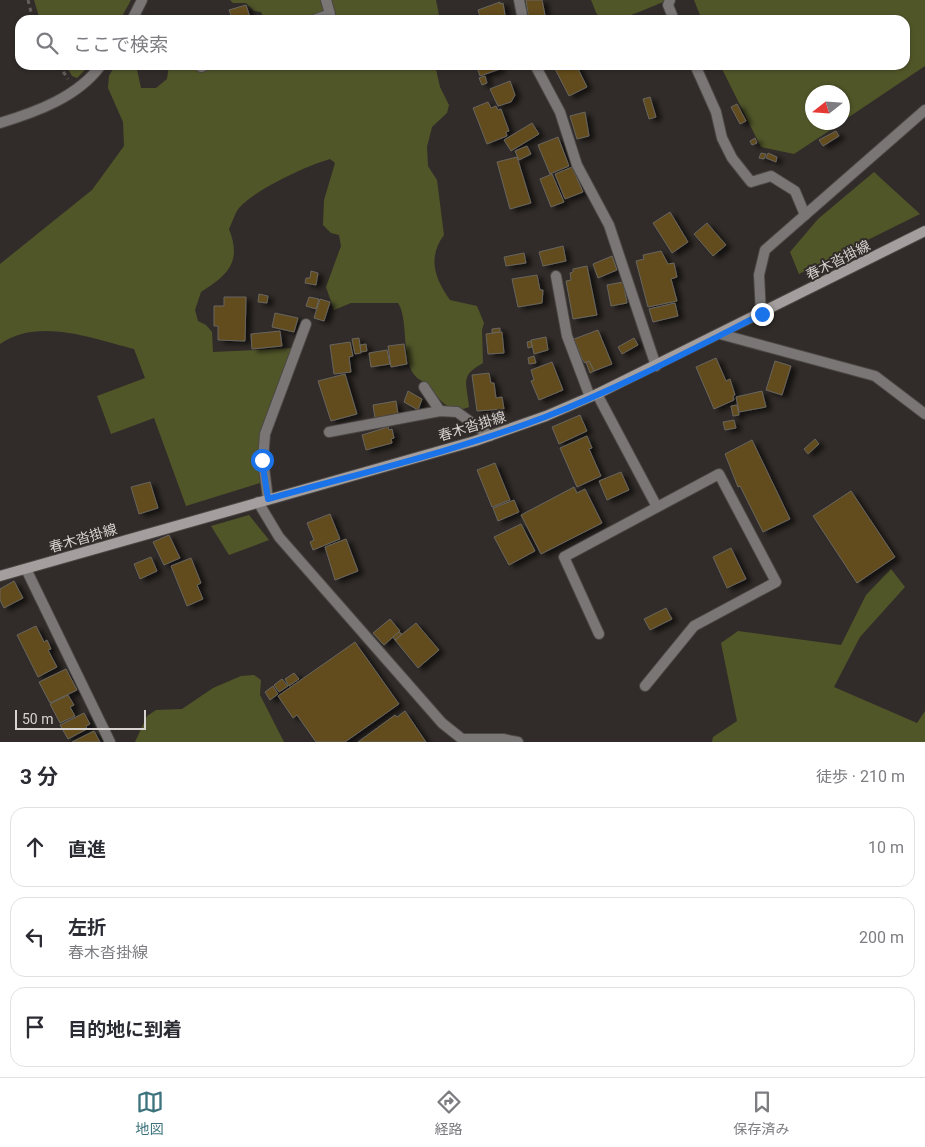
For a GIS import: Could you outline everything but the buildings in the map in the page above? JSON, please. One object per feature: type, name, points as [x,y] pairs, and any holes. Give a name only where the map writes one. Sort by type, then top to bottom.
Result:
[{"type":"main road","name":"春木沓掛線","points":[[0,576],[490,436],[546,416],[656,366],[925,231]]},
{"type":"street","points":[[134,15],[142,0]]},
{"type":"street","points":[[326,0],[330,14],[327,15]]},
{"type":"street","points":[[519,0],[522,15]]},
{"type":"street","points":[[670,0],[668,5],[672,15]]},
{"type":"street","points":[[0,123],[35,112],[76,90],[96,70]]},
{"type":"street","points":[[538,70],[560,112],[577,165],[609,226],[656,366]]},
{"type":"street","points":[[697,70],[716,112],[722,138],[732,158],[751,182],[770,176],[795,191],[805,214]]},
{"type":"street","points":[[762,314],[759,275],[764,250],[925,110]]},
{"type":"street","points":[[556,276],[567,336],[594,395],[658,507]]},
{"type":"street","points":[[268,499],[262,460],[265,434],[306,324]]},
{"type":"street","points":[[720,334],[875,376],[925,414]]},
{"type":"street","points":[[424,388],[440,411]]},
{"type":"street","points":[[328,432],[440,411],[457,412],[490,436]]},
{"type":"street","points":[[599,634],[564,557],[719,474],[776,582],[694,626],[645,686]]},
{"type":"street","points":[[258,502],[279,537],[365,634],[428,710],[461,740],[503,738],[518,742]]},
{"type":"street","points":[[26,569],[110,742]]},
{"type":"path","points":[[28,0],[32,15]]},
{"type":"green space","points":[[34,0],[131,0],[123,15],[38,15]]},
{"type":"green space","points":[[230,0],[321,0],[324,8],[318,15],[262,15],[261,12],[254,11],[246,3],[233,3]]},
{"type":"green space","points":[[331,0],[436,0],[439,15],[335,15]]},
{"type":"green space","points":[[591,0],[664,0],[630,15],[598,15]]},
{"type":"green space","points":[[694,0],[925,0],[925,66],[850,116],[850,85],[805,85],[805,130],[830,130],[794,154],[761,147],[722,70],[910,70],[910,15],[700,15]]},
{"type":"green space","points":[[69,70],[85,70],[77,78],[72,76]]},
{"type":"green space","points":[[112,70],[137,70],[141,88],[156,88],[167,79],[168,70],[436,70],[440,87],[449,105],[447,113],[432,127],[427,147],[428,166],[437,180],[444,235],[436,252],[435,268],[440,284],[450,300],[477,306],[484,323],[482,330],[483,363],[470,372],[466,381],[469,407],[455,409],[449,407],[411,369],[406,347],[404,322],[398,303],[351,303],[334,310],[326,287],[341,246],[339,235],[331,233],[323,225],[324,200],[335,163],[330,159],[308,167],[269,186],[239,208],[229,229],[234,250],[230,266],[219,280],[201,292],[195,310],[198,321],[206,325],[212,332],[213,352],[294,348],[260,435],[260,483],[186,506],[154,418],[111,434],[97,396],[145,378],[134,349],[84,336],[49,331],[31,332],[15,336],[0,344],[0,264],[92,190],[124,146],[123,122],[108,88],[109,76]]},
{"type":"green space","points":[[874,172],[920,214],[799,274],[790,252],[818,219]]},
{"type":"green space","points":[[249,515],[269,540],[229,555],[211,526]]},
{"type":"green space","points":[[891,569],[905,587],[860,637],[834,687],[917,723],[925,711],[925,742],[712,742],[713,737],[737,721],[721,643],[738,631],[841,645],[866,595]]},
{"type":"green space","points":[[254,675],[261,680],[260,695],[284,742],[135,742],[147,716],[156,710],[182,709],[213,688],[241,676]]},
{"type":"route","points":[[262,460],[268,499],[475,441],[546,416],[590,397],[762,314]]}]
